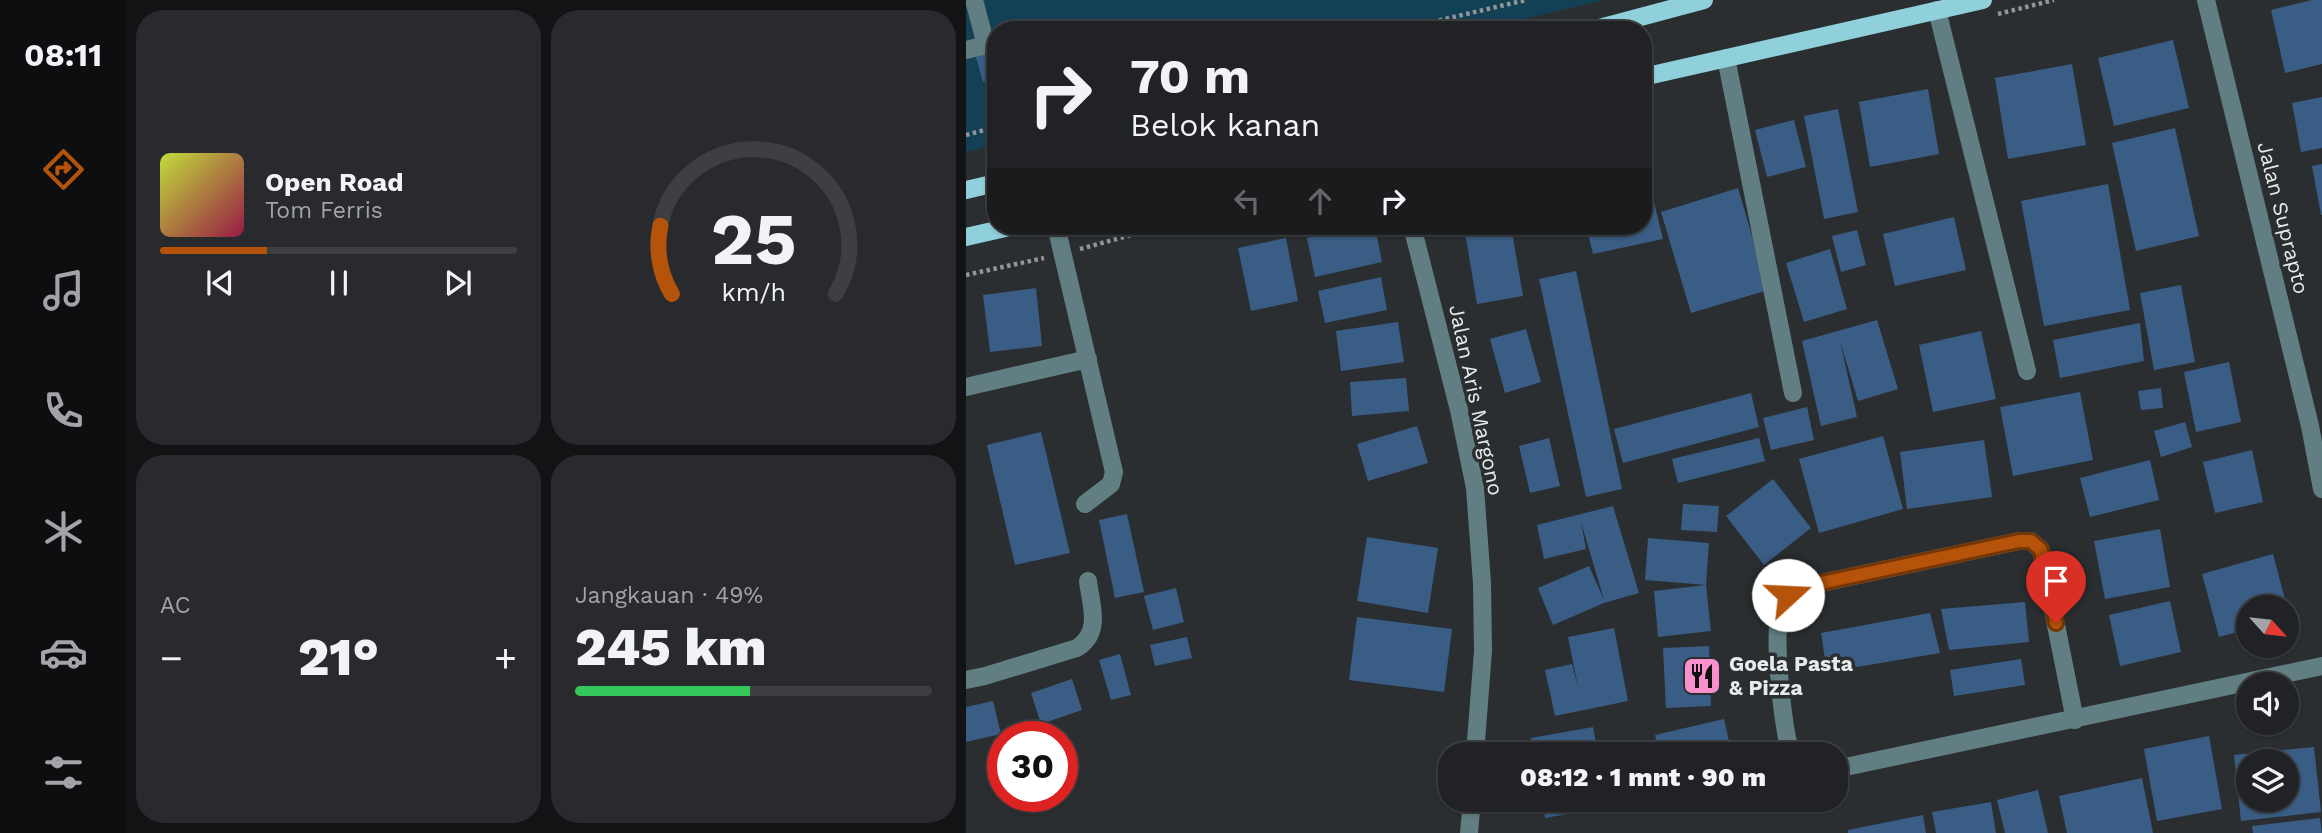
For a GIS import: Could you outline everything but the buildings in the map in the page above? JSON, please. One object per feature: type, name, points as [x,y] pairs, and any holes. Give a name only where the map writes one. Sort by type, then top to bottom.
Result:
[{"type":"main road","points":[[1626,21],[1704,0]]},
{"type":"main road","points":[[1652,75],[1983,0]]},
{"type":"main road","points":[[966,190],[987,185]]},
{"type":"main road","points":[[966,237],[987,232]]},
{"type":"street","points":[[966,50],[986,45],[974,0]]},
{"type":"street","name":"Jalan Suprapto","points":[[2206,0],[2316,424],[2322,489]]},
{"type":"street","points":[[1937,10],[2027,370]]},
{"type":"street","points":[[1726,58],[1793,393]]},
{"type":"street","points":[[1058,235],[1114,472],[1111,484],[1085,504]]},
{"type":"street","name":"Jalan Aris Margono","points":[[1414,235],[1459,410],[1475,488],[1482,583],[1483,651],[1476,742]]},
{"type":"street","points":[[966,387],[1088,359]]},
{"type":"street","points":[[1788,742],[1777,631],[1782,607],[1788,595],[1802,587],[2019,541],[2031,541],[2041,550],[2076,720]]},
{"type":"street","points":[[966,680],[1077,648],[1087,641],[1092,634],[1093,614],[1088,581]]},
{"type":"street","points":[[1848,767],[2322,666]]},
{"type":"street","points":[[1469,833],[1471,812]]},
{"type":"path","points":[[1436,21],[1526,0]]},
{"type":"path","points":[[966,135],[987,129]]},
{"type":"shaded area","points":[[966,0],[1604,0],[1516,21],[987,21],[987,147],[966,152]]},
{"type":"place","name":"Goela Pasta & Pizza","points":[[1702,676]]},
{"type":"route","points":[[1788,595],[1802,587],[2019,541],[2031,541],[2041,550],[2056,623]]}]
